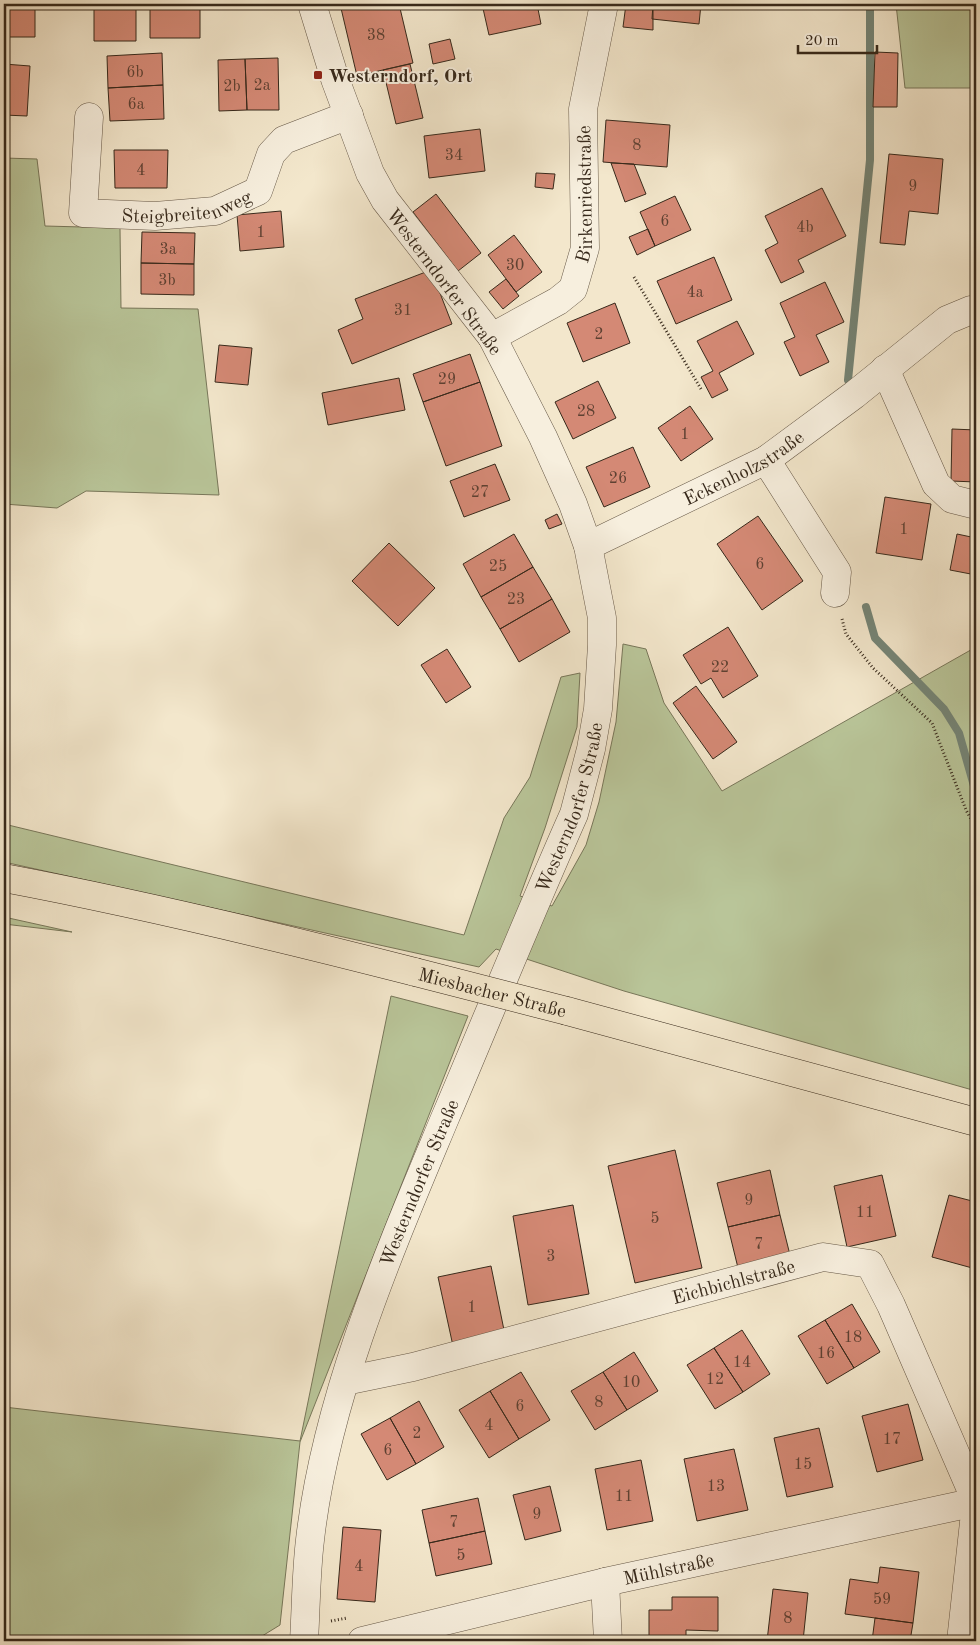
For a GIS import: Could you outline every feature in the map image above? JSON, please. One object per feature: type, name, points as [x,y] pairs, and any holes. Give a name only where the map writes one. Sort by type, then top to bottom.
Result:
[{"type":"main road","name":"Miesbacher Straße","points":[[4,878],[101,896],[290,940],[567,1011],[976,1122]]},
{"type":"street","name":"Westerndorfer Straße","points":[[304,1641],[310,1540],[321,1476],[345,1381],[370,1308],[416,1189],[574,814],[591,749],[598,709],[602,645],[602,618],[588,546],[573,504],[543,437],[492,337],[385,200],[367,165],[312,4]]},
{"type":"street","name":"Birkenriedstraße","points":[[492,337],[558,301],[573,289],[585,248],[583,109],[604,4]]},
{"type":"street","name":"Steigbreitenweg","points":[[89,117],[83,213],[155,216],[215,211],[258,191],[271,154],[284,140],[349,115]]},
{"type":"street","name":"Eckenholzstraße","points":[[588,546],[766,460],[854,395],[947,320],[971,310],[976,311]]},
{"type":"street","points":[[884,369],[936,484],[952,499],[976,505]]},
{"type":"street","points":[[766,460],[837,572],[835,593]]},
{"type":"street","name":"Eichbichlstraße","points":[[345,1381],[413,1367],[823,1257],[870,1264],[892,1305],[976,1503]]},
{"type":"street","points":[[961,1641],[976,1503]]},
{"type":"street","name":"Mühlstraße","points":[[362,1641],[605,1582],[976,1503]]},
{"type":"street","points":[[605,1582],[608,1641]]},
{"type":"path","points":[[634,277],[701,389]]},
{"type":"path","points":[[835,593],[846,634],[873,668],[932,723],[966,810],[976,828]]},
{"type":"green space","points":[[896,4],[976,4],[976,88],[905,88]]},
{"type":"green space","points":[[4,158],[37,159],[45,226],[120,228],[121,308],[198,309],[219,495],[86,491],[57,508],[4,504]]},
{"type":"green space","points":[[623,644],[646,649],[664,703],[722,791],[976,647],[976,1091],[624,991],[496,949],[479,967],[4,862],[4,824],[464,935],[504,818],[530,777],[561,677],[580,673],[577,727],[545,828],[520,896],[552,906],[586,845],[599,802],[616,722]]},
{"type":"green space","points":[[4,917],[72,932],[4,924]]},
{"type":"green space","points":[[391,996],[468,1016],[300,1442],[280,1625],[254,1641],[4,1641],[4,1407],[300,1441]]},
{"type":"building","points":[[4,4],[35,4],[35,37],[4,37]]},
{"type":"building","points":[[150,4],[200,4],[200,9],[150,9]]},
{"type":"building","points":[[340,4],[399,4],[413,63],[357,76]]},
{"type":"building","points":[[482,4],[537,4],[541,24],[489,35]]},
{"type":"building","points":[[626,4],[653,5],[653,30],[623,27]]},
{"type":"building","points":[[653,4],[701,4],[699,24],[652,19]]},
{"type":"building","points":[[701,4],[720,4],[720,6]]},
{"type":"building","points":[[94,7],[136,7],[136,41],[94,41]]},
{"type":"building","points":[[150,9],[200,9],[200,38],[150,38]]},
{"type":"building","points":[[450,39],[455,59],[433,64],[429,44]]},
{"type":"building","points":[[875,52],[898,53],[897,107],[873,107]]},
{"type":"building","points":[[162,53],[163,85],[108,88],[107,56]]},
{"type":"building","points":[[278,58],[279,110],[247,110],[245,59]]},
{"type":"building","points":[[245,59],[247,110],[219,111],[218,60]]},
{"type":"building","points":[[4,64],[30,66],[27,116],[4,115]]},
{"type":"building","points":[[410,64],[423,118],[396,124],[383,70]]},
{"type":"building","points":[[163,85],[164,119],[110,121],[108,88]]},
{"type":"building","points":[[606,120],[670,125],[667,167],[603,162]]},
{"type":"building","points":[[480,129],[485,171],[429,178],[424,136]]},
{"type":"building","points":[[114,150],[168,150],[167,188],[115,188]]},
{"type":"building","points":[[889,154],[943,159],[938,214],[909,211],[905,245],[880,243]]},
{"type":"building","points":[[611,163],[634,164],[646,194],[625,202]]},
{"type":"building","points":[[536,173],[555,174],[553,189],[535,187]]},
{"type":"building","points":[[822,188],[846,236],[798,260],[804,272],[781,283],[765,250],[778,243],[765,216]]},
{"type":"building","points":[[436,194],[481,253],[458,271],[413,212]]},
{"type":"building","points":[[675,196],[691,230],[655,246],[640,212]]},
{"type":"building","points":[[281,211],[284,247],[240,251],[237,215]]},
{"type":"building","points":[[648,229],[655,246],[637,255],[629,237]]},
{"type":"building","points":[[142,232],[195,233],[194,264],[141,263]]},
{"type":"building","points":[[514,235],[542,272],[516,292],[488,255]]},
{"type":"building","points":[[714,257],[732,300],[676,324],[657,281]]},
{"type":"building","points":[[141,263],[194,264],[194,295],[141,294]]},
{"type":"building","points":[[431,270],[452,324],[352,364],[338,330],[363,319],[355,299]]},
{"type":"building","points":[[506,279],[519,296],[503,309],[489,292]]},
{"type":"building","points":[[825,282],[844,322],[816,335],[829,362],[800,376],[784,342],[795,337],[780,303]]},
{"type":"building","points":[[615,303],[630,343],[583,362],[567,323]]},
{"type":"building","points":[[737,321],[754,354],[719,373],[728,390],[712,398],[701,377],[713,371],[697,341]]},
{"type":"building","points":[[219,345],[252,348],[248,385],[215,382]]},
{"type":"building","points":[[470,354],[480,382],[423,402],[413,374]]},
{"type":"building","points":[[399,378],[405,410],[328,425],[322,393]]},
{"type":"building","points":[[598,381],[616,418],[573,439],[555,402]]},
{"type":"building","points":[[480,382],[502,446],[446,466],[423,402]]},
{"type":"building","points":[[690,406],[713,439],[681,461],[658,428]]},
{"type":"building","points":[[952,429],[976,430],[976,482],[951,481]]},
{"type":"building","points":[[633,447],[650,487],[604,507],[586,467]]},
{"type":"building","points":[[495,464],[510,500],[464,517],[450,481]]},
{"type":"building","points":[[885,497],[931,504],[922,560],[876,553]]},
{"type":"building","points":[[557,514],[562,524],[549,529],[545,520]]},
{"type":"building","points":[[758,516],[803,581],[762,610],[717,544]]},
{"type":"building","points":[[514,534],[533,567],[481,597],[463,564]]},
{"type":"building","points":[[957,534],[976,538],[976,575],[950,570]]},
{"type":"building","points":[[389,543],[435,588],[398,626],[352,581]]},
{"type":"building","points":[[533,567],[552,599],[500,629],[481,597]]},
{"type":"building","points":[[552,599],[570,632],[519,662],[500,629]]},
{"type":"building","points":[[728,627],[758,676],[723,698],[711,678],[701,684],[683,655]]},
{"type":"building","points":[[447,649],[471,687],[446,703],[421,665]]},
{"type":"building","points":[[696,686],[737,742],[713,759],[673,703]]},
{"type":"building","points":[[675,1150],[702,1268],[635,1283],[608,1166]]},
{"type":"building","points":[[770,1170],[780,1215],[728,1227],[717,1183]]},
{"type":"building","points":[[882,1175],[896,1236],[847,1247],[834,1186]]},
{"type":"building","points":[[949,1195],[976,1202],[976,1269],[932,1257]]},
{"type":"building","points":[[573,1205],[589,1294],[528,1305],[513,1216]]},
{"type":"building","points":[[780,1215],[791,1259],[739,1272],[728,1227]]},
{"type":"building","points":[[491,1266],[505,1335],[453,1346],[438,1277]]},
{"type":"building","points":[[852,1304],[880,1352],[854,1368],[825,1320]]},
{"type":"building","points":[[973,1312],[976,1312],[976,1347],[973,1347]]},
{"type":"building","points":[[825,1320],[854,1368],[827,1384],[798,1336]]},
{"type":"building","points":[[742,1330],[770,1374],[743,1392],[714,1348]]},
{"type":"building","points":[[973,1347],[976,1347],[976,1381],[973,1381]]},
{"type":"building","points":[[714,1348],[743,1392],[715,1409],[687,1365]]},
{"type":"building","points":[[634,1352],[658,1391],[627,1410],[603,1372]]},
{"type":"building","points":[[521,1372],[550,1420],[519,1439],[490,1391]]},
{"type":"building","points":[[603,1372],[627,1410],[595,1430],[571,1391]]},
{"type":"building","points":[[490,1391],[519,1439],[489,1458],[459,1410]]},
{"type":"building","points":[[419,1401],[444,1447],[416,1464],[390,1418]]},
{"type":"building","points":[[908,1404],[923,1460],[877,1472],[862,1416]]},
{"type":"building","points":[[390,1418],[416,1464],[387,1480],[361,1434]]},
{"type":"building","points":[[819,1428],[833,1487],[787,1497],[774,1438]]},
{"type":"building","points":[[734,1449],[748,1510],[697,1521],[684,1459]]},
{"type":"building","points":[[641,1460],[653,1521],[607,1530],[595,1469]]},
{"type":"building","points":[[550,1486],[561,1531],[525,1540],[513,1495]]},
{"type":"building","points":[[478,1498],[485,1531],[429,1543],[422,1510]]},
{"type":"building","points":[[343,1527],[381,1530],[375,1602],[337,1599]]},
{"type":"building","points":[[485,1531],[492,1564],[436,1576],[429,1543]]},
{"type":"building","points":[[880,1567],[919,1572],[913,1623],[845,1614],[850,1579],[878,1583]]},
{"type":"building","points":[[773,1589],[808,1593],[803,1641],[767,1641]]},
{"type":"building","points":[[672,1597],[718,1597],[718,1631],[686,1630],[686,1641],[649,1641],[649,1610],[672,1610]]},
{"type":"building","points":[[875,1618],[913,1623],[910,1641],[872,1641]]},
{"type":"waterway","points":[[848,380],[870,160],[870,4]]},
{"type":"waterway","points":[[866,607],[875,638],[944,709],[959,733],[976,793]]},
{"type":"place","name":"Westerndorf, Ort","points":[[318,75]]}]
